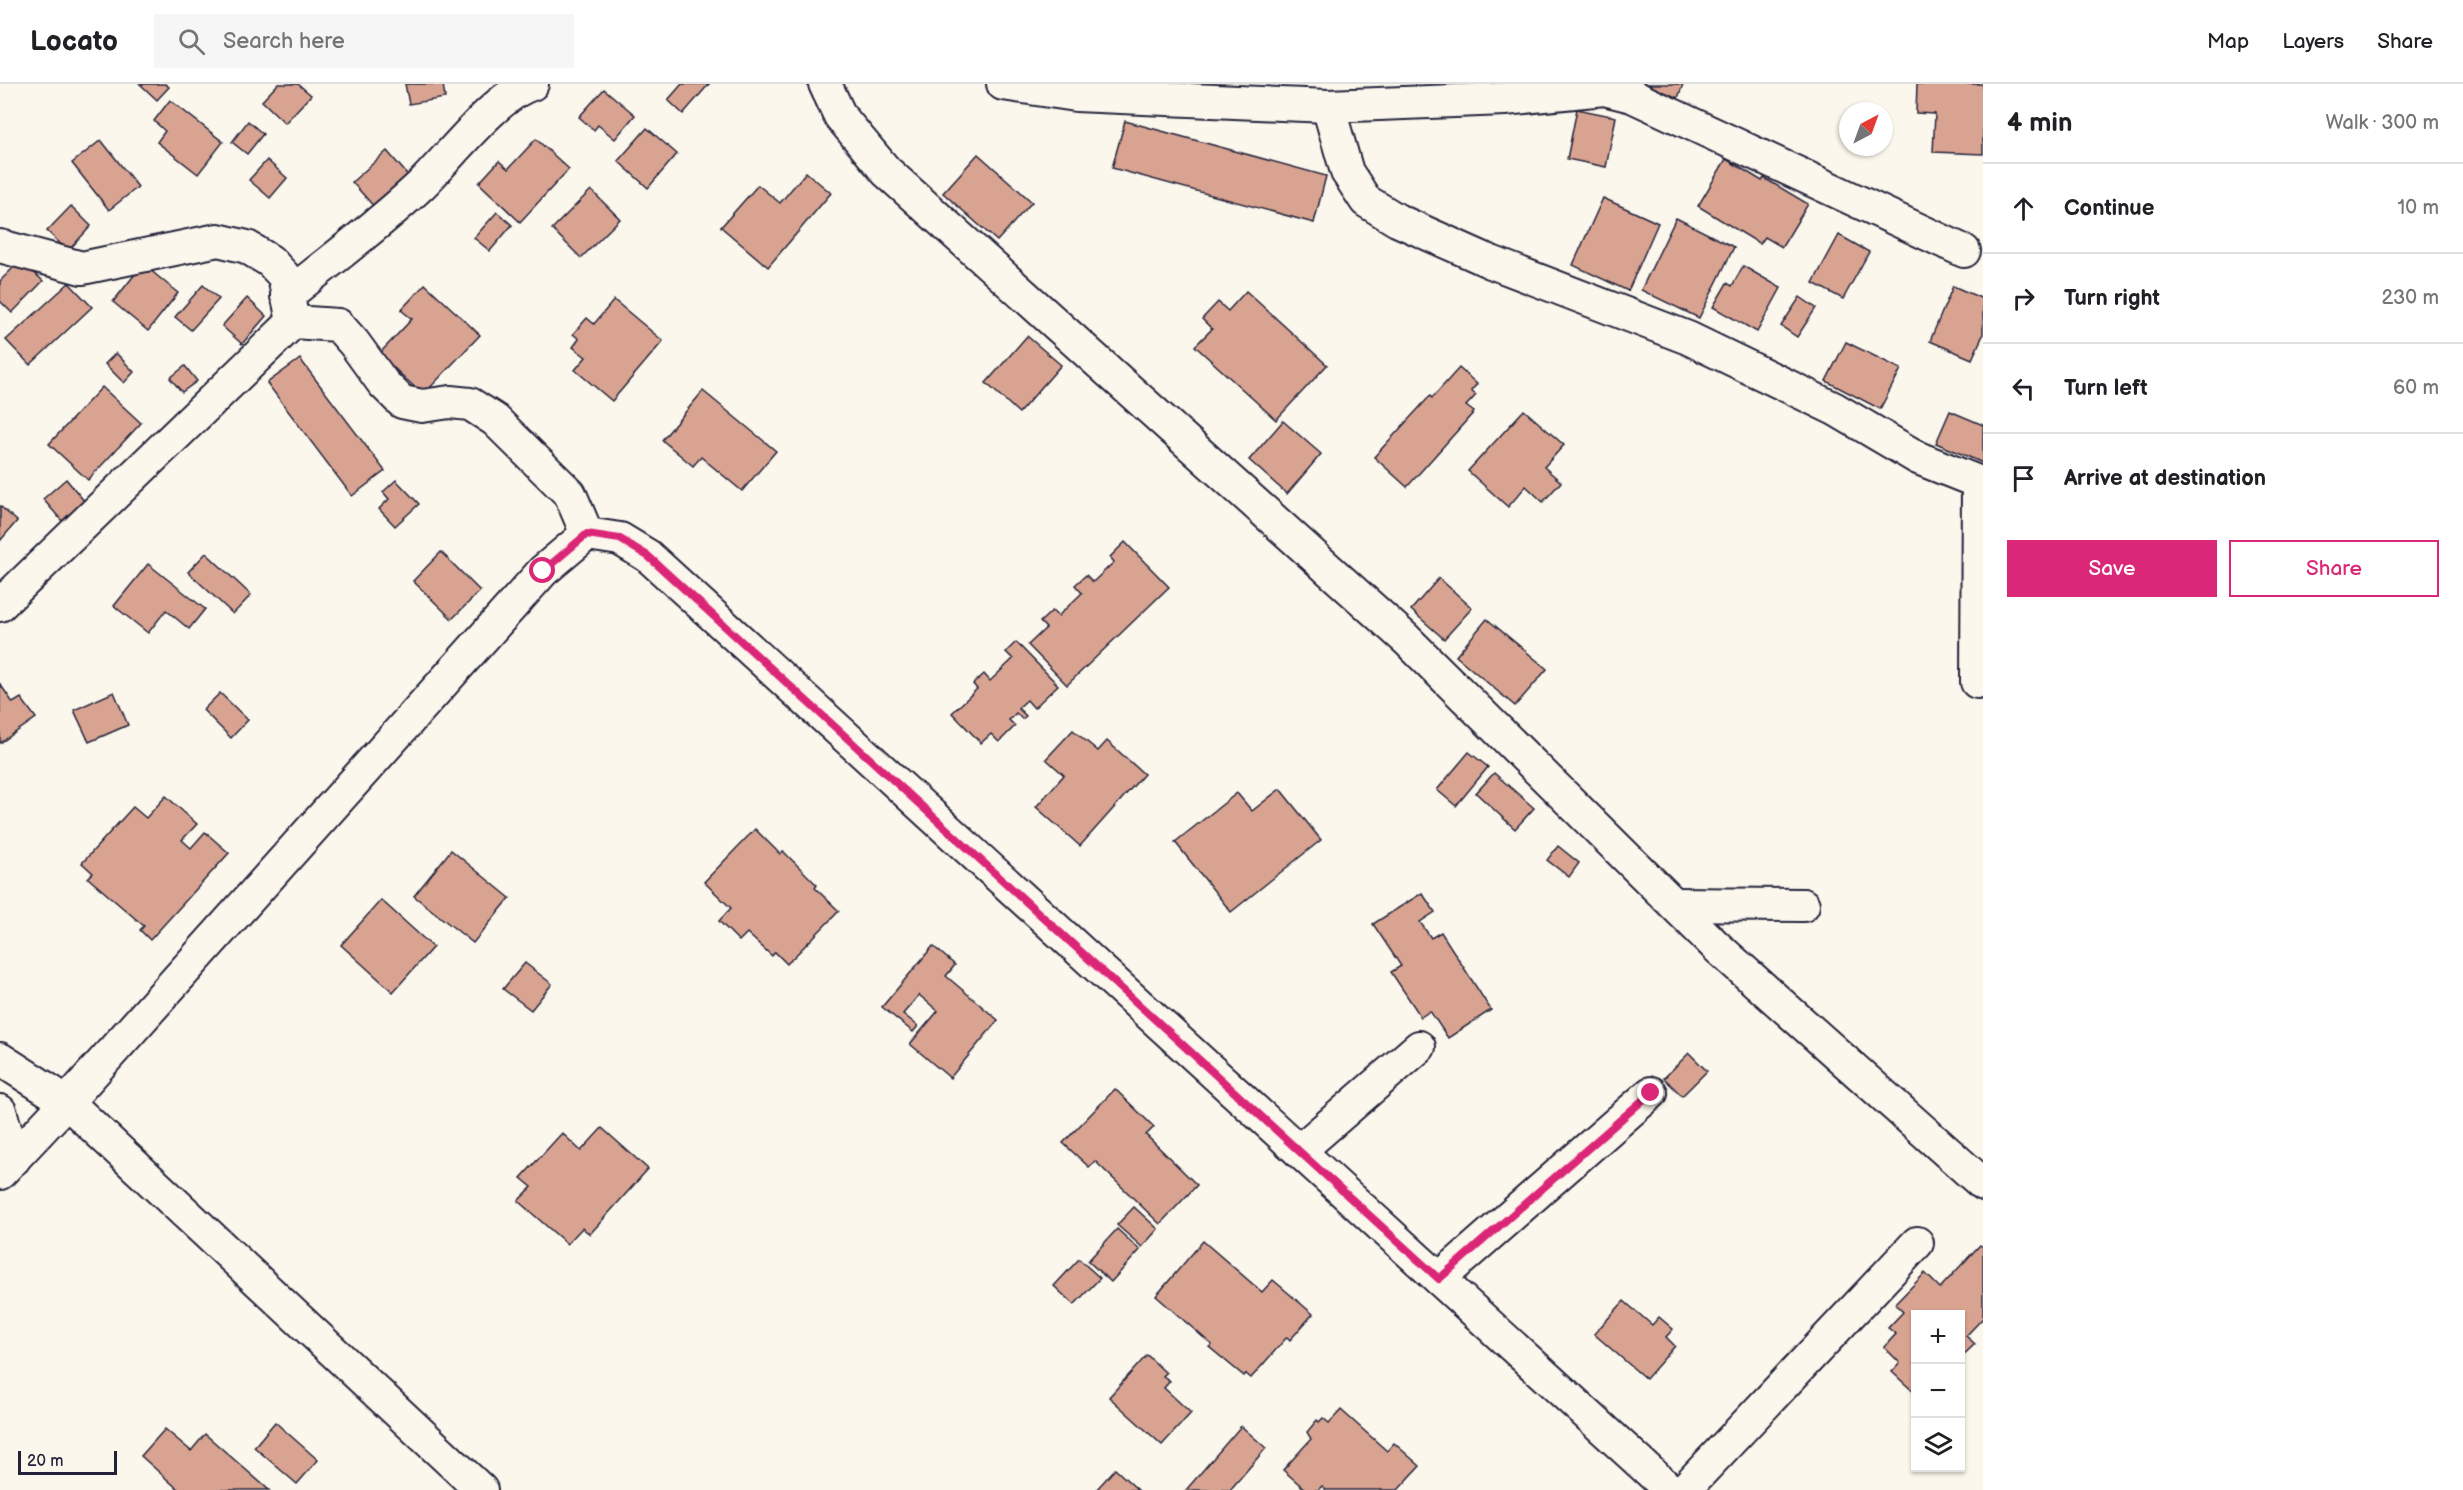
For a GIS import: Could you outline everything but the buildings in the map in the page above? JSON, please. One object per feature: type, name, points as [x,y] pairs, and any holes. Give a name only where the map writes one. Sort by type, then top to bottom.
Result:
[{"type":"street","points":[[0,605],[290,309],[421,185],[479,123],[514,94],[532,84]]},
{"type":"street","points":[[825,84],[840,116],[885,171],[1406,639],[1717,947],[1983,1184]]},
{"type":"street","points":[[1003,84],[1076,95],[1346,98],[1505,99],[1604,89],[1632,96],[1964,251]]},
{"type":"street","points":[[1346,98],[1347,172],[1366,201],[1397,220],[1491,262],[1688,338],[1835,408],[1918,458],[1980,483],[1977,682]]},
{"type":"street","points":[[0,246],[82,268],[218,240],[247,247],[270,261],[284,276],[290,309]]},
{"type":"street","points":[[290,309],[338,325],[383,383],[402,402],[422,406],[450,402],[470,404],[495,420],[570,494],[587,534]]},
{"type":"street","points":[[7,1166],[543,571],[587,534],[620,539],[648,556],[1670,1490]]},
{"type":"street","points":[[1674,904],[1803,905]]},
{"type":"street","points":[[1299,1151],[1419,1047]]},
{"type":"street","points":[[0,1059],[67,1102],[481,1490]]},
{"type":"street","points":[[1439,1279],[1651,1093]]},
{"type":"street","points":[[0,1110],[7,1166]]},
{"type":"street","points":[[1684,1490],[1917,1243]]},
{"type":"route","points":[[543,571],[587,534],[620,539],[648,556],[1439,1279],[1651,1093]]}]
